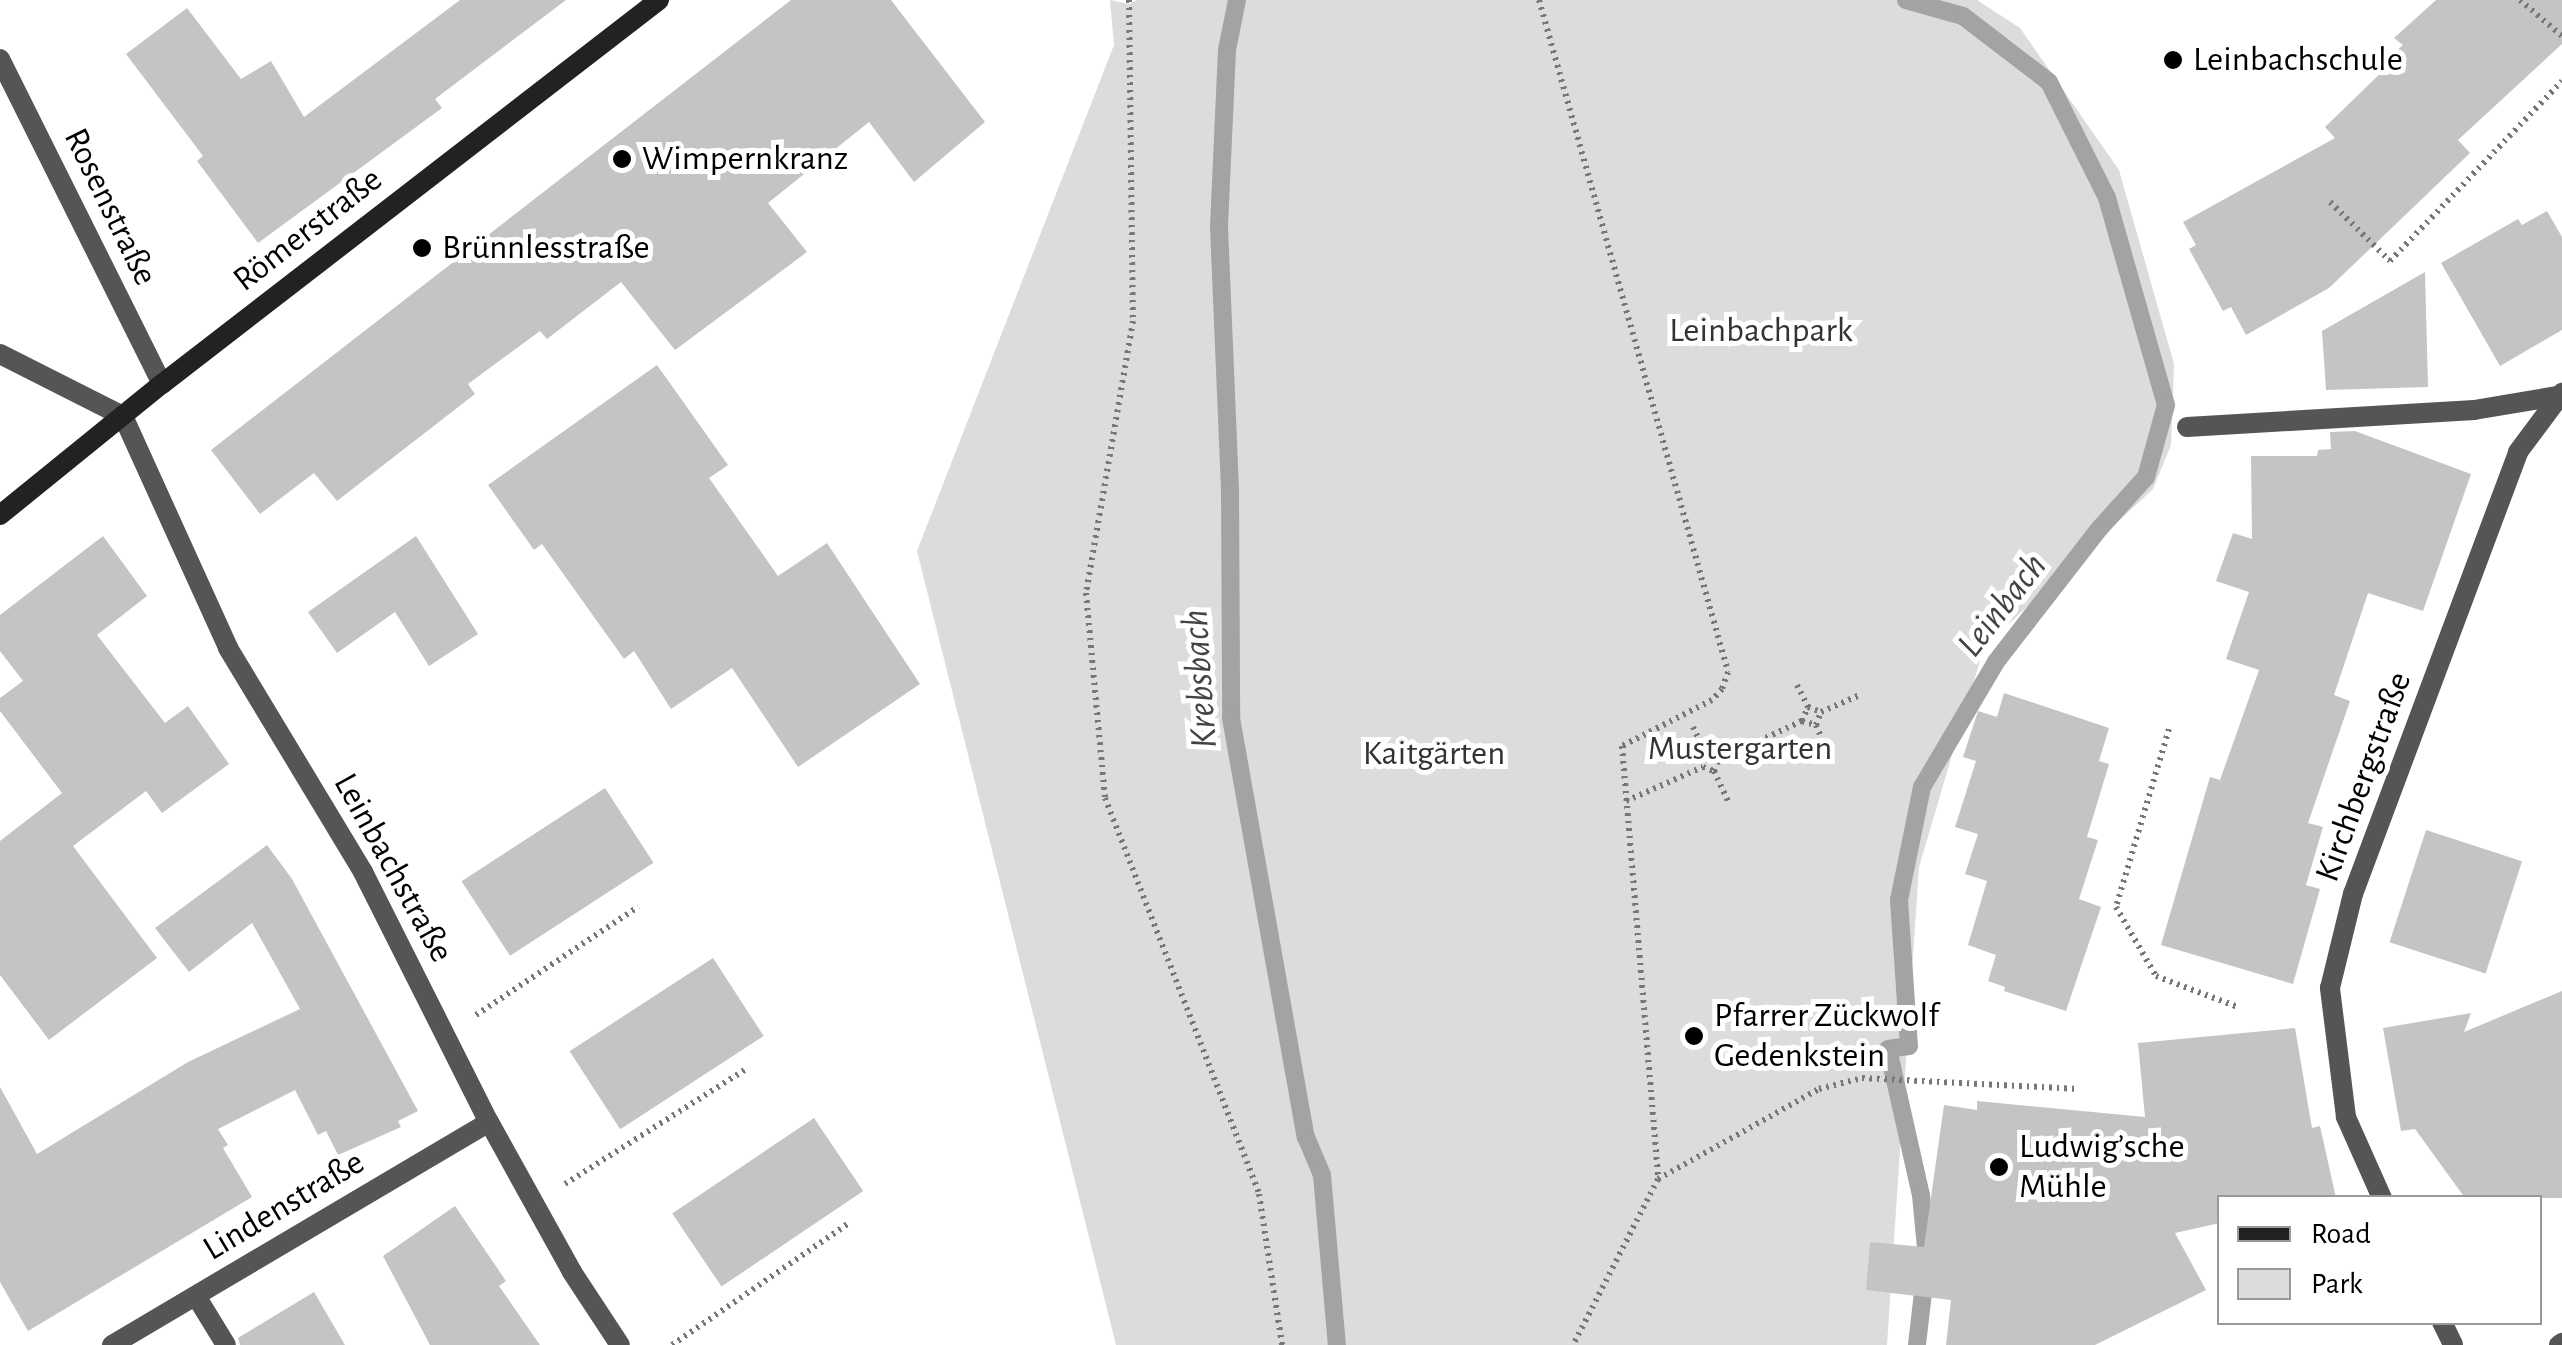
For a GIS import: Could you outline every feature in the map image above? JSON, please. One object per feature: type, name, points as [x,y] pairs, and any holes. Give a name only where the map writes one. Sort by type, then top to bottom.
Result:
[{"type":"main road","name":"Römerstraße","points":[[0,516],[162,384],[651,2]]},
{"type":"street","name":"Rosenstraße","points":[[0,59],[162,384]]},
{"type":"street","points":[[0,354],[123,416]]},
{"type":"street","name":"Kirchbergstraße","points":[[2187,426],[2474,410],[2560,394]]},
{"type":"street","name":"Kirchbergstraße","points":[[2381,1195],[2346,1118],[2330,988],[2354,894],[2518,452],[2560,394]]},
{"type":"street","name":"Leinbachstraße","points":[[123,416],[228,648],[364,872],[489,1122],[620,1345]]},
{"type":"street","name":"Lindenstraße","points":[[112,1345],[489,1122]]},
{"type":"street","points":[[196,1296],[226,1345]]},
{"type":"path","points":[[1129,0],[1133,321],[1086,592],[1106,798],[1259,1194],[1282,1345]]},
{"type":"path","points":[[1539,0],[1728,672],[1722,689],[1712,700],[1622,746],[1658,1179],[1573,1345]]},
{"type":"path","points":[[2520,0],[2562,36]]},
{"type":"path","points":[[2330,202],[2390,261],[2562,81]]},
{"type":"path","points":[[1797,685],[1808,706],[1821,712]]},
{"type":"path","points":[[1827,751],[1816,726],[1821,712],[1860,695]]},
{"type":"path","points":[[1693,727],[1707,756],[1718,760],[1802,721],[1808,706]]},
{"type":"path","points":[[1802,721],[1816,726]]},
{"type":"path","points":[[2169,729],[2116,907],[2156,976],[2238,1006]]},
{"type":"path","points":[[1703,767],[1707,756]]},
{"type":"path","points":[[1714,771],[1718,760]]},
{"type":"path","points":[[1626,801],[1703,767],[1714,771],[1728,800]]},
{"type":"path","points":[[446,1035],[638,907]]},
{"type":"path","points":[[534,1204],[746,1069]]},
{"type":"path","points":[[1658,1179],[1819,1089],[1862,1078],[2080,1089]]},
{"type":"path","points":[[672,1345],[849,1223]]},
{"type":"green space","name":"Leinbachpark","points":[[1110,0],[1129,4],[1137,0],[1977,0],[2020,28],[2119,170],[2174,364],[2171,445],[2153,489],[1984,647],[1919,867],[1887,1345],[1116,1345],[917,551],[1114,45]]},
{"type":"building","points":[[460,0],[566,0],[435,99],[442,108],[258,243],[197,161],[203,156],[126,54],[187,8],[241,79],[271,61],[304,117]]},
{"type":"building","points":[[791,0],[891,0],[985,122],[914,182],[869,122],[768,203],[807,252],[675,350],[621,282],[547,339],[540,331],[468,384],[475,394],[337,501],[314,473],[260,514],[211,450]]},
{"type":"building","points":[[2436,0],[2562,0],[2562,44],[2458,140],[2470,153],[2329,288],[2246,335],[2231,307],[2223,311],[2189,249],[2196,245],[2183,222],[2335,138],[2325,127],[2387,67],[2384,62],[2403,45],[2394,38]]},
{"type":"building","points":[[2547,211],[2562,237],[2562,330],[2500,366],[2441,263],[2518,219],[2522,225]]},
{"type":"building","points":[[2425,272],[2428,387],[2326,390],[2322,331]]},
{"type":"building","points":[[657,365],[728,465],[709,478],[778,576],[827,543],[920,684],[798,767],[732,668],[671,709],[634,651],[624,659],[542,544],[534,550],[488,485]]},
{"type":"building","points":[[2355,431],[2471,474],[2423,611],[2368,593],[2334,695],[2350,701],[2308,823],[2323,827],[2306,885],[2320,889],[2293,984],[2161,945],[2210,777],[2220,780],[2259,670],[2226,659],[2249,592],[2216,581],[2233,533],[2252,539],[2251,456],[2317,456],[2318,450],[2331,449],[2330,432]]},
{"type":"building","points":[[103,536],[147,596],[97,635],[165,723],[188,706],[229,764],[162,813],[146,791],[73,846],[157,958],[49,1040],[0,975],[0,841],[62,793],[0,711],[0,698],[23,681],[0,651],[0,615]]},
{"type":"building","points":[[416,536],[478,634],[429,666],[395,612],[337,653],[308,612]]},
{"type":"building","points":[[2004,693],[2109,728],[2099,761],[2109,764],[2087,837],[2098,840],[2079,899],[2101,907],[2066,1011],[2004,991],[2005,987],[1988,981],[1996,955],[1968,945],[1987,881],[1965,874],[1978,834],[1955,827],[1976,761],[1963,757],[1978,711],[1997,717]]},
{"type":"building","points":[[605,788],[653,863],[510,956],[462,881]]},
{"type":"building","points":[[2426,830],[2522,861],[2486,973],[2390,942]]},
{"type":"building","points":[[267,845],[292,879],[418,1111],[398,1121],[401,1127],[338,1155],[326,1131],[318,1135],[295,1090],[218,1129],[228,1145],[223,1148],[252,1197],[28,1331],[0,1282],[0,1087],[37,1154],[188,1062],[300,1009],[252,923],[189,972],[155,928]]},
{"type":"building","points":[[713,958],[764,1036],[620,1129],[570,1051]]},
{"type":"building","points":[[2562,991],[2562,1198],[2463,1195],[2415,1129],[2401,1131],[2383,1028],[2471,1013],[2464,1032]]},
{"type":"building","points":[[2295,1028],[2312,1128],[2320,1126],[2335,1195],[2217,1195],[2217,1224],[2175,1233],[2206,1290],[2095,1345],[1946,1345],[1951,1300],[1866,1290],[1870,1242],[1924,1247],[1944,1105],[1977,1110],[1977,1101],[2145,1117],[2138,1043]]},
{"type":"building","points":[[814,1118],[863,1191],[721,1287],[672,1214]]},
{"type":"building","points":[[455,1206],[506,1281],[499,1286],[540,1345],[430,1345],[383,1256]]},
{"type":"building","points":[[314,1292],[345,1345],[240,1345],[238,1338]]},
{"type":"waterway","name":"Krebsbach","points":[[1237,0],[1227,50],[1219,227],[1230,491],[1231,718],[1306,1137],[1322,1175],[1337,1345]]},
{"type":"waterway","name":"Leinbach","points":[[1906,0],[1963,16],[2049,82],[2107,198],[2166,405],[2146,477],[2099,529],[1996,662],[1922,787],[1899,900],[1909,1046],[1888,1049],[1921,1195],[1927,1258],[1917,1345]]},
{"type":"place","name":"Leinbachschule","points":[[2173,60]]},
{"type":"place","name":"Wimpernkranz","points":[[622,159]]},
{"type":"place","name":"Brünnlesstraße","points":[[422,248]]},
{"type":"place","name":"Pfarrer Zückwolf Gedenkstein","points":[[1694,1036]]},
{"type":"place","name":"Ludwig’sche Mühle","points":[[1999,1167]]},
{"type":"park label","name":"Mustergarten","points":[[1740,749]]},
{"type":"park label","name":"Kaitgärten","points":[[1434,754]]}]
